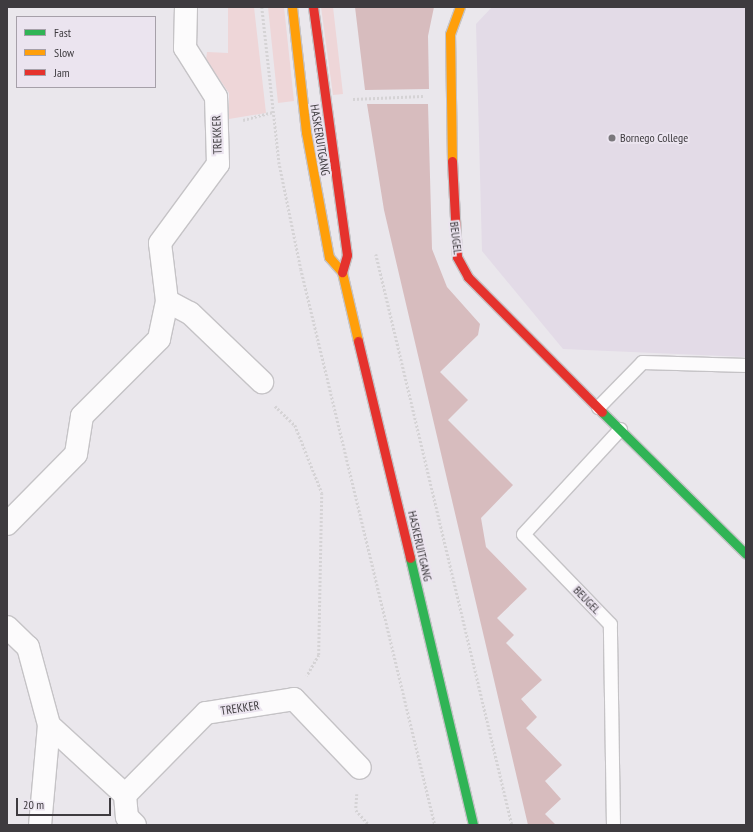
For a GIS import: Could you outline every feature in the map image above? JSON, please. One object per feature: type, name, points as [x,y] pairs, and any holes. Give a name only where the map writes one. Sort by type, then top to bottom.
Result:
[{"type":"main road","name":"HASKERUITGANG","points":[[292,7],[314,184],[329,257],[342,272],[473,825]]},
{"type":"main road","name":"HASKERUITGANG","points":[[313,7],[347,255],[342,272]]},
{"type":"main road","name":"BEUGEL","points":[[460,7],[450,34],[453,224],[457,257],[483,293],[746,554]]},
{"type":"street","name":"TREKKER","points":[[7,524],[76,454],[82,416],[159,339],[167,301],[160,243],[218,164],[216,97],[185,48],[186,7]]},
{"type":"street","points":[[167,301],[190,313],[262,382]]},
{"type":"street","points":[[7,627],[28,648],[49,725],[40,825]]},
{"type":"street","name":"TREKKER","points":[[125,795],[206,714],[294,699]]},
{"type":"street","points":[[294,699],[360,768]]},
{"type":"street","points":[[49,725],[125,795],[127,817],[135,825]]},
{"type":"lane","points":[[598,407],[642,362],[746,365]]},
{"type":"lane","name":"BEUGEL","points":[[613,825],[610,624],[524,534],[620,429]]},
{"type":"path","points":[[262,7],[272,112],[301,269],[435,825]]},
{"type":"path","points":[[349,92],[351,106]]},
{"type":"path","points":[[357,98],[430,96]]},
{"type":"path","points":[[237,121],[279,111]]},
{"type":"path","points":[[375,249],[512,825]]},
{"type":"path","points":[[262,382],[265,396],[295,425],[322,493],[319,655],[294,699]]},
{"type":"path","points":[[360,768],[356,810],[369,825]]},
{"type":"shaded area","points":[[228,7],[254,7],[266,113],[229,119],[229,93],[206,60],[207,52],[228,53]]},
{"type":"shaded area","points":[[268,7],[284,7],[294,101],[278,103]]},
{"type":"shaded area","points":[[321,7],[333,7],[343,94],[333,95]]},
{"type":"shaded area","points":[[355,7],[434,7],[428,36],[429,89],[365,90]]},
{"type":"shaded area","name":"Bornego College","points":[[492,7],[746,7],[746,357],[563,349],[482,251],[476,24]]},
{"type":"shaded area","points":[[367,104],[428,104],[432,249],[447,287],[480,324],[478,335],[440,372],[468,400],[448,420],[513,485],[481,518],[486,547],[527,589],[497,618],[514,635],[506,643],[542,680],[521,699],[537,717],[526,728],[562,765],[545,781],[561,799],[545,814],[556,825],[528,825],[384,210]]},
{"type":"traffic: fast","points":[[602,412],[746,554]]},
{"type":"traffic: fast","points":[[410,558],[473,825]]},
{"type":"traffic: slow","points":[[292,7],[306,132],[329,257],[342,272],[358,341]]},
{"type":"traffic: slow","points":[[452,161],[450,34],[460,7]]},
{"type":"traffic: jam","points":[[313,7],[347,255],[342,272]]},
{"type":"traffic: jam","points":[[452,161],[457,257],[468,277],[602,412]]},
{"type":"traffic: jam","points":[[358,341],[410,558]]},
{"type":"place","name":"Bornego College","points":[[612,138]]}]
